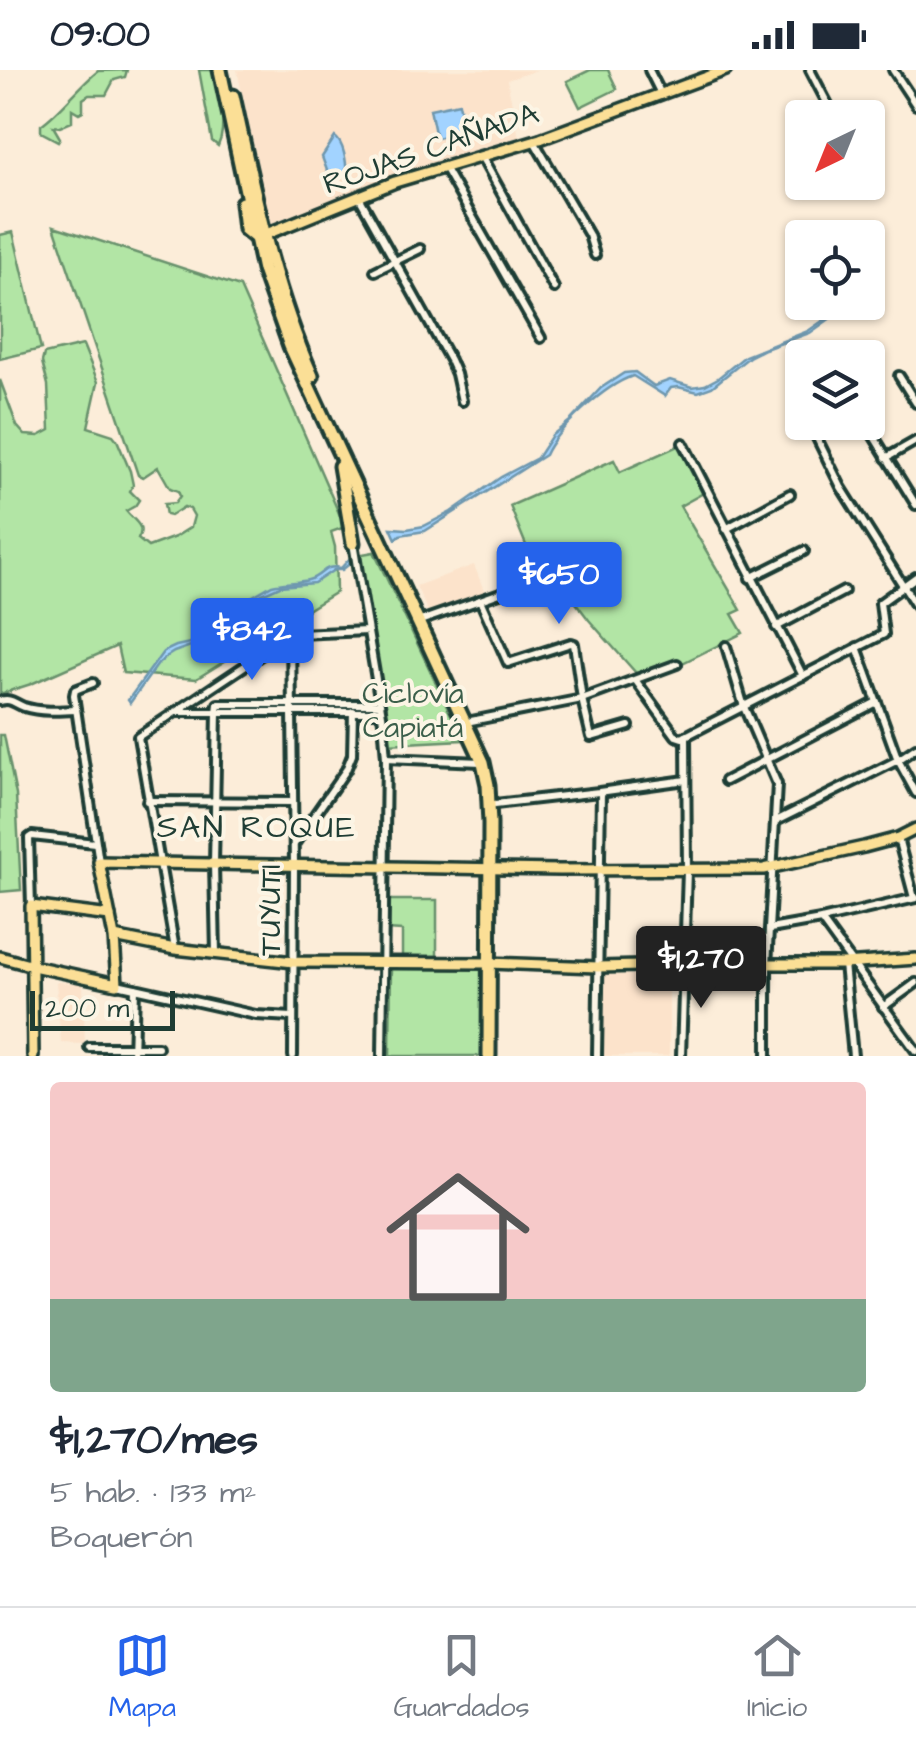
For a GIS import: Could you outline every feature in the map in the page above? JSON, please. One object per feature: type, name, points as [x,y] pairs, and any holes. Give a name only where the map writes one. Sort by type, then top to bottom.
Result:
[{"type":"highway","points":[[220,70],[244,182],[297,342],[483,762],[490,804],[492,868],[492,1056]]},
{"type":"highway","points":[[228,70],[264,270],[290,346],[377,528]]},
{"type":"highway","points":[[336,448],[353,543]]},
{"type":"highway","points":[[386,548],[424,620],[488,760],[495,804],[492,868]]},
{"type":"main road","name":"ROJAS CAÑADA","points":[[260,236],[395,182],[534,141],[726,70]]},
{"type":"main road","points":[[0,957],[118,984],[114,937],[99,862],[774,868],[898,838],[916,829]]},
{"type":"main road","points":[[34,1056],[31,906],[110,916]]},
{"type":"main road","points":[[114,937],[175,949],[294,962],[767,966],[916,958]]},
{"type":"street","points":[[649,70],[662,95]]},
{"type":"street","points":[[810,70],[826,100]]},
{"type":"street","points":[[893,70],[916,105]]},
{"type":"street","points":[[534,141],[589,235],[595,255]]},
{"type":"street","points":[[481,156],[554,288]]},
{"type":"street","points":[[444,167],[541,338]]},
{"type":"street","points":[[359,197],[450,360],[462,402]]},
{"type":"street","points":[[376,270],[420,248]]},
{"type":"street","points":[[899,376],[916,403]]},
{"type":"street","points":[[818,440],[841,487],[916,606]]},
{"type":"street","points":[[876,440],[916,505]]},
{"type":"street","points":[[886,458],[916,441]]},
{"type":"street","points":[[682,444],[802,676]]},
{"type":"street","points":[[726,529],[790,494]]},
{"type":"street","points":[[353,543],[386,758],[382,1056]]},
{"type":"street","points":[[750,578],[804,550]]},
{"type":"street","points":[[424,620],[554,574]]},
{"type":"street","points":[[636,681],[676,736],[682,738],[884,634],[880,603],[916,577]]},
{"type":"street","points":[[776,627],[844,591]]},
{"type":"street","points":[[480,600],[508,664],[574,644],[591,737],[628,726]]},
{"type":"street","points":[[175,949],[138,737],[291,636],[367,630]]},
{"type":"street","name":"TUYUTI","points":[[291,636],[293,1056]]},
{"type":"street","points":[[726,646],[744,707],[776,784],[767,966],[768,1056]]},
{"type":"street","points":[[857,647],[898,760],[916,794]]},
{"type":"street","points":[[471,721],[582,699],[676,664]]},
{"type":"street","points":[[94,684],[75,690],[99,862]]},
{"type":"street","points":[[0,701],[8,699],[24,707],[55,712],[76,710]]},
{"type":"street","points":[[725,780],[877,702]]},
{"type":"street","points":[[216,954],[218,704],[353,711],[380,708]]},
{"type":"street","points":[[293,708],[380,708]]},
{"type":"street","points":[[294,845],[346,770],[352,755],[353,711]]},
{"type":"street","points":[[174,712],[218,712]]},
{"type":"street","points":[[682,1056],[686,736]]},
{"type":"street","points":[[776,821],[916,748]]},
{"type":"street","points":[[386,758],[483,762]]},
{"type":"street","points":[[495,804],[686,780]]},
{"type":"street","points":[[597,1056],[601,792]]},
{"type":"street","points":[[148,802],[293,802]]},
{"type":"street","points":[[31,906],[29,838],[95,843]]},
{"type":"street","points":[[770,930],[915,898],[898,838]]},
{"type":"street","points":[[821,920],[848,964],[916,1051]]},
{"type":"street","points":[[848,964],[853,1056]]},
{"type":"street","points":[[883,1007],[916,983]]},
{"type":"street","points":[[118,984],[256,1015],[292,1017]]},
{"type":"street","points":[[133,1056],[134,988]]},
{"type":"street","points":[[89,1047],[158,1047]]},
{"type":"shaded area","points":[[237,70],[537,70],[507,80],[519,137],[406,172],[271,227]]},
{"type":"shaded area","points":[[474,565],[485,593],[428,612],[416,586]]},
{"type":"shaded area","points":[[601,974],[669,975],[669,1056],[601,1056]]},
{"type":"shaded area","points":[[56,982],[83,983],[85,1044],[61,1043]]},
{"type":"green space","points":[[127,70],[125,77],[114,80],[106,95],[89,95],[83,99],[83,111],[72,109],[72,122],[53,126],[58,141],[41,132],[41,125],[98,71]]},
{"type":"green space","points":[[199,70],[213,70],[218,88],[222,119],[218,146],[212,141]]},
{"type":"green space","points":[[590,70],[608,70],[617,89],[580,107],[567,81]]},
{"type":"green space","points":[[54,226],[240,287],[345,527],[331,532],[336,592],[196,679],[123,673],[117,646],[0,694],[0,380],[17,426],[25,435],[39,436],[50,430],[44,354],[83,345],[98,382],[88,427],[117,440],[130,471],[130,491],[139,500],[126,511],[140,527],[138,539],[148,547],[175,537],[191,527],[194,516],[184,507],[166,515],[164,504],[175,503],[180,496],[170,488],[158,467],[143,477],[138,475]]},
{"type":"green space","points":[[13,232],[41,349],[0,359],[0,235]]},
{"type":"green space","points":[[682,444],[707,491],[680,506],[741,610],[732,614],[743,633],[644,682],[546,569],[541,557],[532,560],[510,506],[614,460],[620,472]]},
{"type":"green space","name":"Ciclovía Capiatá","points":[[374,552],[463,740],[387,744],[357,555]]},
{"type":"green space","points":[[0,735],[4,735],[16,795],[21,890],[0,892]]},
{"type":"green space","points":[[388,900],[437,900],[437,956],[402,956],[402,931],[387,930]]},
{"type":"green space","points":[[391,965],[485,966],[486,1056],[390,1056]]},
{"type":"water","points":[[459,103],[465,132],[436,138],[430,109]]},
{"type":"water","points":[[335,137],[346,168],[336,178],[329,176],[322,157]]},
{"type":"water","points":[[828,320],[810,333],[790,340],[785,340]]},
{"type":"water","points":[[785,340],[749,357],[712,387],[698,392],[678,387],[671,388],[665,396],[633,376],[596,398],[570,421],[601,388],[624,373],[635,372],[654,386],[670,380],[692,387],[718,378],[745,356]]},
{"type":"water","points":[[570,421],[545,455],[425,531],[396,539],[391,528],[424,526],[537,458],[552,435]]},
{"type":"water","points":[[351,557],[352,562],[342,570],[334,570],[314,583],[280,586],[262,594],[205,641],[166,657],[130,703],[128,700],[163,652],[199,641],[234,607],[272,585],[313,578],[326,569],[341,568]]},
{"type":"district","name":"SAN ROQUE","points":[[257,827]]}]
